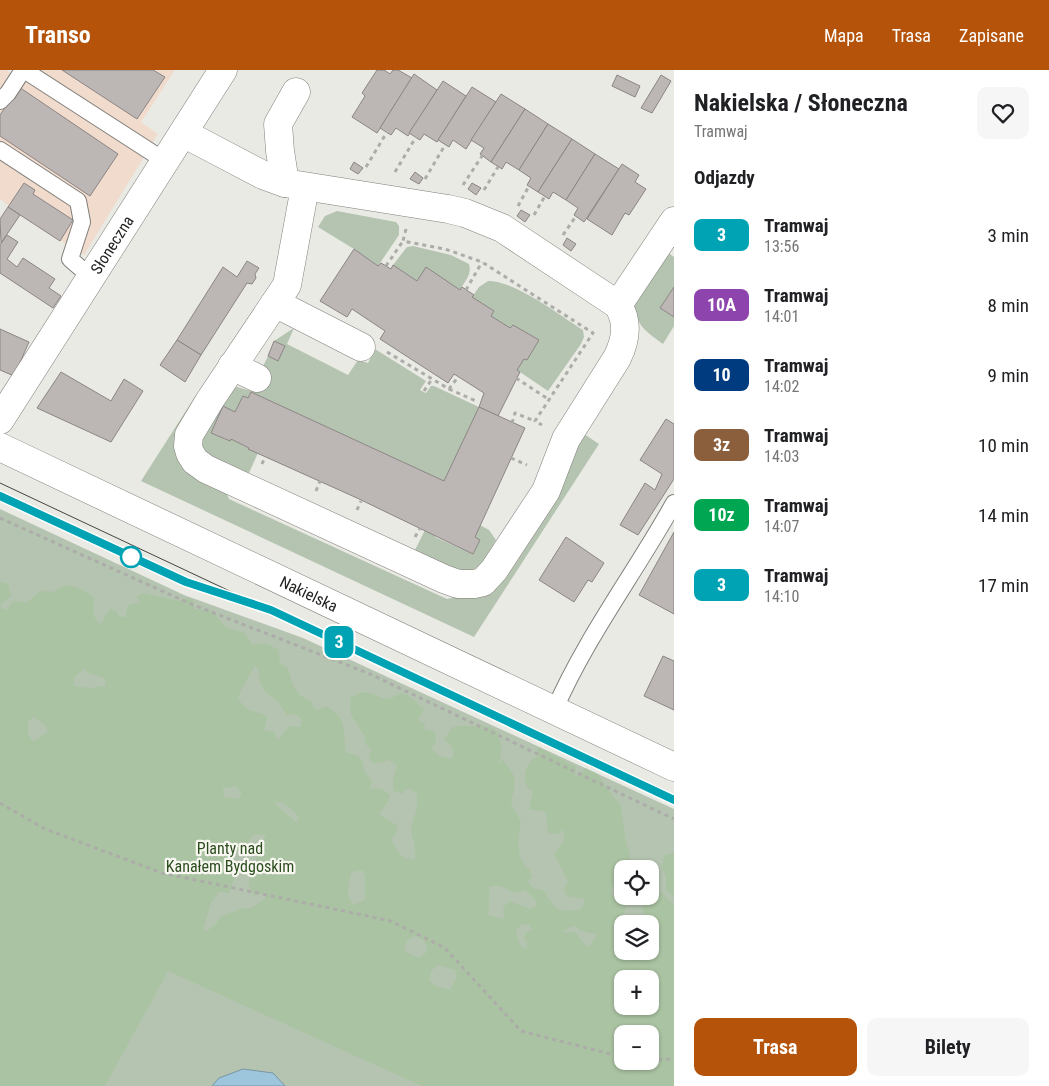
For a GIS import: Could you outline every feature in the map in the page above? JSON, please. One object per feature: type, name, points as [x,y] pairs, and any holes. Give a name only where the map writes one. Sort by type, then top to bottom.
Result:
[{"type":"street","name":"Słoneczna","points":[[0,420],[224,70]]},
{"type":"street","points":[[183,133],[263,175],[295,185],[465,213],[502,228],[618,305],[626,326],[623,345],[617,358],[566,439],[546,491],[494,570],[483,582],[458,584],[444,579],[199,465],[190,453],[189,435],[232,366],[287,285],[295,185],[280,151],[278,124],[296,92]]},
{"type":"street","points":[[618,305],[674,221]]},
{"type":"street","points":[[275,303],[361,347]]},
{"type":"street","points":[[232,366],[257,378]]},
{"type":"street","name":"Nakielska","points":[[0,447],[674,767]]},
{"type":"lane","points":[[0,101],[24,70],[165,161]]},
{"type":"lane","points":[[0,150],[78,201],[82,222],[70,259],[92,278]]},
{"type":"lane","points":[[554,711],[601,621],[650,547],[674,503]]},
{"type":"path","points":[[377,148],[387,132]]},
{"type":"path","points":[[408,151],[416,137]]},
{"type":"path","points":[[437,158],[445,145]]},
{"type":"path","points":[[474,170],[482,156]]},
{"type":"path","points":[[490,180],[498,167]]},
{"type":"path","points":[[521,200],[529,186]]},
{"type":"path","points":[[536,211],[545,196]]},
{"type":"path","points":[[386,266],[404,241],[408,220],[425,222],[431,206]]},
{"type":"path","points":[[567,230],[576,216]]},
{"type":"path","points":[[404,241],[445,249],[482,262],[593,333],[535,421]]},
{"type":"path","points":[[466,290],[482,262]]},
{"type":"path","points":[[361,347],[378,346],[449,389],[476,401]]},
{"type":"path","points":[[449,389],[458,377]]},
{"type":"path","points":[[516,378],[548,399]]},
{"type":"path","points":[[424,391],[432,379]]},
{"type":"path","points":[[512,422],[515,413],[545,427]]},
{"type":"path","points":[[0,518],[191,604],[370,674],[674,819]]},
{"type":"path","points":[[0,802],[45,828],[162,873],[391,921],[445,948],[521,1030],[614,1055]]},
{"type":"path","points":[[659,1060],[674,1059]]},
{"type":"shaded area","points":[[0,70],[6,70],[13,75],[17,70],[175,70],[141,122],[158,134],[84,255],[20,215],[0,199]]},
{"type":"green space","points":[[337,211],[396,222],[399,226],[399,235],[378,266],[318,227],[325,216]]},
{"type":"green space","points":[[413,246],[451,255],[469,264],[469,275],[460,290],[427,268],[417,281],[393,265],[407,247]]},
{"type":"green space","points":[[667,252],[674,257],[674,287],[660,308],[674,317],[674,326],[663,344],[640,324],[634,305]]},
{"type":"green space","points":[[488,281],[499,282],[524,293],[583,330],[584,337],[581,344],[548,391],[517,370],[524,359],[527,360],[539,340],[513,325],[510,328],[491,316],[494,311],[472,297],[479,287]]},
{"type":"green space","points":[[294,328],[287,344],[348,375],[358,360],[368,363],[375,349],[426,381],[420,390],[426,393],[431,386],[434,386],[479,407],[444,481],[251,392],[248,398],[243,396],[235,412],[223,407],[211,433],[229,441],[231,439],[258,453],[248,475],[202,452],[201,434],[233,387],[251,391],[268,356],[278,360],[285,346],[274,341]]},
{"type":"green space","points":[[196,395],[201,399],[183,428],[223,484],[229,499],[447,599],[480,591],[581,432],[599,444],[474,637],[141,481]]},
{"type":"green space","name":"Planty nad Kanałem Bydgoskim","points":[[0,509],[184,595],[303,638],[674,809],[674,1086],[0,1086]]},
{"type":"green space","points":[[480,525],[489,530],[496,540],[484,560],[475,569],[462,570],[454,568],[415,550],[425,530],[436,535],[435,537],[473,554],[480,540],[475,537]]},
{"type":"green space","name":"Planty nad Kanałem Bydgoskim","points":[[0,582],[8,584],[11,596],[1,604],[1,608],[7,610],[13,601],[27,602],[41,591],[54,592],[64,586],[69,586],[85,591],[94,598],[95,617],[102,624],[110,609],[116,611],[119,617],[125,617],[128,606],[141,603],[137,597],[143,593],[178,601],[188,598],[194,601],[194,609],[214,611],[220,621],[226,626],[245,633],[252,645],[269,645],[278,650],[280,664],[287,667],[296,691],[311,701],[317,710],[326,706],[342,720],[345,750],[347,753],[355,754],[362,760],[364,771],[372,781],[369,790],[380,789],[390,795],[388,802],[379,814],[398,826],[395,835],[391,839],[397,851],[406,858],[415,859],[415,846],[411,832],[417,808],[417,794],[409,788],[401,794],[393,790],[393,778],[397,766],[392,761],[387,760],[373,763],[369,759],[372,749],[365,744],[365,736],[351,715],[350,698],[361,693],[373,694],[384,698],[394,697],[401,693],[408,696],[424,709],[418,720],[425,723],[424,729],[435,732],[436,741],[431,748],[440,756],[451,759],[454,755],[451,745],[444,740],[451,728],[473,726],[495,729],[501,746],[499,764],[503,760],[512,772],[515,780],[511,803],[521,822],[519,848],[522,861],[530,870],[532,876],[528,881],[535,888],[545,891],[547,897],[557,909],[580,910],[584,904],[584,899],[567,896],[564,890],[568,881],[554,854],[564,840],[563,828],[559,834],[548,833],[546,814],[543,810],[529,809],[533,791],[528,789],[526,785],[526,770],[532,759],[537,758],[538,747],[576,767],[575,779],[585,768],[598,774],[621,806],[626,843],[630,854],[629,860],[614,860],[614,884],[610,889],[614,897],[614,905],[625,905],[626,907],[623,915],[614,915],[614,960],[659,960],[659,915],[646,915],[642,905],[659,905],[659,892],[674,904],[674,1086],[422,1086],[168,971],[105,1086],[0,1086]],"holes":[[[255,665],[264,690],[278,702],[287,715],[295,714],[302,719],[301,727],[290,726],[278,740],[274,732],[264,730],[267,719],[265,715],[247,709],[238,699]],[[85,668],[86,672],[106,679],[105,686],[90,688],[74,686],[74,677]],[[34,717],[45,725],[48,732],[34,741],[28,734],[29,720]],[[236,786],[242,793],[238,799],[224,797],[223,788]],[[275,802],[283,802],[296,813],[299,818],[297,823],[277,806]],[[254,834],[266,835],[256,860],[256,871],[250,877],[248,883],[254,896],[266,892],[265,899],[251,908],[240,909],[221,917],[207,931],[203,929],[211,903],[219,892],[229,893],[235,877],[231,854],[243,849]],[[362,870],[365,876],[365,900],[353,905],[348,893],[352,872]],[[490,886],[500,886],[516,893],[525,890],[535,899],[537,905],[530,909],[509,901],[503,908],[504,919],[488,915]],[[528,924],[532,929],[526,933],[524,939],[527,943],[526,949],[523,948],[517,939],[516,930],[521,925]],[[575,926],[582,931],[597,935],[589,947],[585,945],[575,932],[562,933],[568,928]],[[415,936],[424,940],[427,947],[426,953],[419,958],[404,951],[407,940]],[[438,965],[455,970],[457,977],[450,990],[436,986],[429,981],[431,971]]]},
{"type":"green space","points":[[674,853],[674,897],[666,890],[666,876],[661,868],[665,855]]},
{"type":"water","points":[[243,1069],[273,1073],[285,1086],[212,1086],[219,1078]]},
{"type":"building","points":[[62,70],[153,70],[165,77],[137,119]]},
{"type":"building","points":[[377,70],[384,70],[390,74],[393,70],[398,70],[412,78],[377,133],[352,117],[365,96],[362,93]]},
{"type":"building","points":[[414,74],[437,90],[408,136],[396,128],[391,135],[380,128]]},
{"type":"building","points":[[617,75],[640,86],[635,97],[612,86]]},
{"type":"building","points":[[661,75],[671,81],[652,113],[641,108]]},
{"type":"building","points":[[443,81],[466,96],[437,142],[424,134],[420,140],[409,133]]},
{"type":"building","points":[[19,87],[118,154],[90,196],[0,136],[0,115]]},
{"type":"building","points":[[472,87],[496,102],[466,149],[453,140],[449,147],[438,140]]},
{"type":"building","points":[[501,94],[525,109],[491,162],[480,154],[484,148],[471,140]]},
{"type":"building","points":[[525,109],[548,124],[519,170],[506,162],[502,169],[491,162]]},
{"type":"building","points":[[548,124],[572,139],[538,192],[527,185],[531,178],[519,170]]},
{"type":"building","points":[[572,139],[595,154],[566,200],[553,192],[549,199],[538,192]]},
{"type":"building","points":[[595,154],[619,169],[584,222],[574,215],[578,208],[566,200]]},
{"type":"building","points":[[354,162],[363,168],[358,174],[350,169]]},
{"type":"building","points":[[622,164],[639,175],[635,182],[646,189],[629,215],[625,213],[612,235],[587,219]]},
{"type":"building","points":[[415,172],[423,178],[419,184],[410,179]]},
{"type":"building","points":[[24,183],[35,190],[33,194],[73,220],[60,241],[8,207]]},
{"type":"building","points":[[472,183],[481,188],[476,195],[468,189]]},
{"type":"building","points":[[8,207],[20,215],[1,243],[0,219]]},
{"type":"building","points":[[521,210],[530,215],[525,222],[517,216]]},
{"type":"building","points":[[7,235],[18,242],[7,259],[17,267],[23,258],[55,279],[49,288],[61,296],[53,308],[0,273],[0,245]]},
{"type":"building","points":[[567,238],[576,244],[571,251],[563,245]]},
{"type":"building","points":[[354,249],[378,266],[381,263],[391,269],[393,265],[417,281],[426,267],[460,290],[462,287],[474,295],[472,297],[494,311],[491,316],[510,328],[513,325],[539,340],[527,360],[524,359],[517,370],[520,372],[498,416],[479,407],[484,393],[454,374],[448,383],[380,339],[385,331],[352,309],[347,317],[320,301]]},
{"type":"building","points":[[247,261],[259,268],[255,274],[256,278],[252,284],[247,283],[201,355],[177,340],[223,267],[237,277]]},
{"type":"building","points":[[674,287],[674,317],[660,308]]},
{"type":"building","points":[[0,329],[29,342],[14,376],[0,370]]},
{"type":"building","points":[[177,340],[201,355],[185,382],[160,365]]},
{"type":"building","points":[[274,341],[285,346],[278,361],[268,356]]},
{"type":"building","points":[[61,372],[111,401],[124,379],[143,391],[111,442],[37,408]]},
{"type":"building","points":[[251,392],[444,481],[479,407],[525,428],[475,537],[480,540],[473,554],[357,498],[248,449],[231,439],[230,441],[211,433],[223,406],[235,412],[243,396],[248,398]]},
{"type":"building","points":[[666,419],[674,424],[674,479],[638,535],[620,525],[645,483],[655,490],[662,474],[640,460]]},
{"type":"building","points":[[674,532],[674,614],[639,595]]},
{"type":"building","points":[[566,537],[604,563],[592,582],[588,580],[574,602],[539,580]]},
{"type":"building","points":[[663,656],[674,661],[674,710],[644,696]]},
{"type":"tram line","points":[[0,483],[674,800]]},
{"type":"tram line","points":[[0,496],[186,582],[231,598]]},
{"type":"tram line","name":"3","points":[[0,496],[186,582],[271,610],[674,800]]}]
